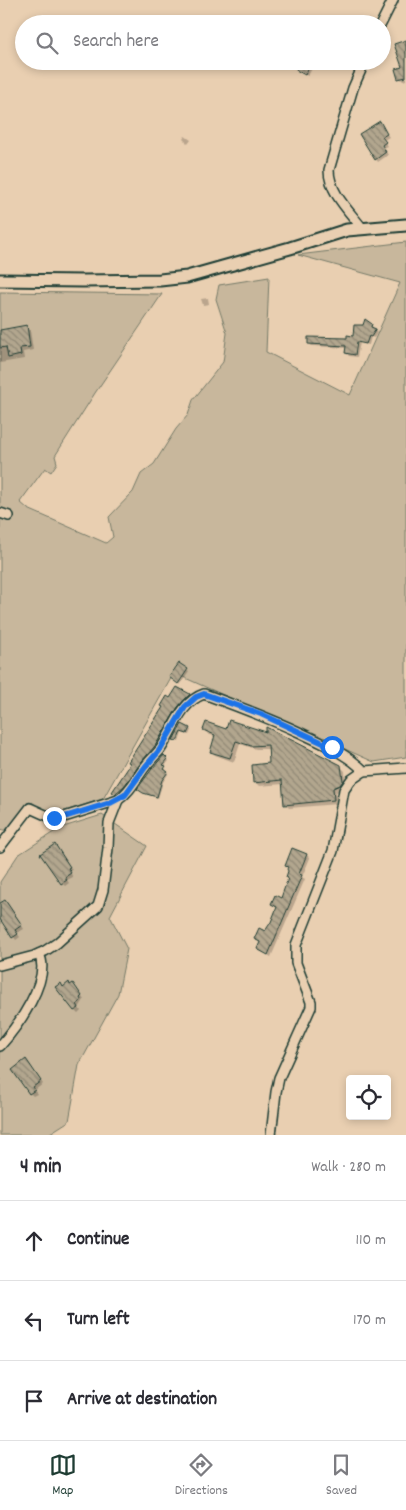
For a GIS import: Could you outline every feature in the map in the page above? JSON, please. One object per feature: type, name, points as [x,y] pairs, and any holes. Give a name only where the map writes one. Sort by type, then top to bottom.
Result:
[{"type":"street","points":[[386,15],[393,0]]},
{"type":"street","points":[[361,70],[353,88],[329,170],[329,179],[332,187],[362,228]]},
{"type":"street","points":[[0,280],[83,282],[160,280],[187,276],[290,248],[347,230],[406,225]]},
{"type":"street","points":[[0,846],[30,808],[50,817],[61,818],[118,800],[125,795],[159,751],[185,707],[196,697],[204,694],[261,714],[332,747],[364,770]]},
{"type":"street","points":[[271,1135],[274,1100],[280,1078],[311,1007],[309,995],[296,963],[296,945],[333,851],[344,790],[351,780],[364,770],[406,768]]},
{"type":"street","points":[[0,965],[39,954],[57,943],[94,911],[102,899],[109,823],[118,800]]},
{"type":"street","points":[[0,1046],[22,1019],[40,981],[42,963],[39,954]]},
{"type":"shaded area","points":[[406,242],[406,757],[374,762],[174,673],[103,799],[49,816],[32,802],[14,833],[0,829],[0,292],[162,294],[55,456],[57,463],[51,472],[45,468],[20,502],[28,509],[106,543],[113,537],[109,517],[133,492],[141,474],[154,464],[176,429],[188,415],[193,400],[223,362],[227,333],[216,299],[219,285],[269,277],[266,352],[350,395],[400,283],[298,255]]},
{"type":"shaded area","points":[[102,815],[147,846],[110,916],[127,949],[118,994],[79,1065],[69,1121],[47,1135],[0,1135],[0,882],[18,855],[60,828]]},
{"type":"building","points":[[406,40],[406,77],[398,79],[395,69],[402,67],[394,44]]},
{"type":"building","points":[[296,70],[308,70],[305,75]]},
{"type":"building","points":[[380,121],[387,134],[382,137],[386,142],[382,145],[386,152],[375,160],[359,134]]},
{"type":"building","points":[[365,319],[372,324],[371,327],[376,329],[371,337],[369,336],[366,344],[357,342],[355,355],[345,353],[346,346],[308,344],[308,337],[347,338],[347,335],[353,336],[354,325],[363,325]]},
{"type":"building","points":[[27,325],[30,347],[20,348],[21,355],[8,358],[6,347],[0,348],[0,330]]},
{"type":"building","points":[[179,663],[188,669],[178,684],[169,677]]},
{"type":"building","points":[[177,687],[190,694],[178,707],[155,746],[125,785],[115,794],[112,792],[128,768],[130,763],[128,762],[163,707],[161,706],[167,696],[170,698]]},
{"type":"building","points":[[229,720],[266,732],[266,727],[341,765],[343,781],[340,785],[333,788],[334,800],[284,805],[282,780],[253,783],[252,765],[269,763],[268,745],[251,746],[236,741],[230,758],[210,752],[215,735],[203,730],[206,722],[226,729]]},
{"type":"building","points":[[182,724],[190,728],[187,734],[181,732],[177,741],[173,740]]},
{"type":"building","points":[[164,755],[168,759],[163,765],[166,766],[164,769],[168,772],[162,780],[157,797],[137,789],[152,769]]},
{"type":"building","points":[[55,844],[70,867],[68,868],[71,873],[65,877],[67,880],[61,884],[40,854]]},
{"type":"building","points":[[292,848],[307,854],[299,874],[302,875],[268,955],[257,949],[260,942],[254,939],[259,928],[265,931],[271,922],[277,907],[271,904],[275,895],[281,898],[288,878],[286,877],[288,867],[285,866]]},
{"type":"building","points":[[5,900],[22,925],[15,930],[18,934],[12,938],[0,919],[0,903]]},
{"type":"building","points":[[69,982],[70,985],[73,983],[82,996],[77,1004],[79,1008],[74,1011],[55,987],[61,983],[63,987]]},
{"type":"building","points":[[26,1059],[41,1081],[33,1087],[35,1090],[29,1094],[12,1070]]},
{"type":"route","points":[[54,818],[61,818],[110,803],[125,795],[159,751],[185,707],[196,697],[204,694],[261,714],[332,747]]}]
